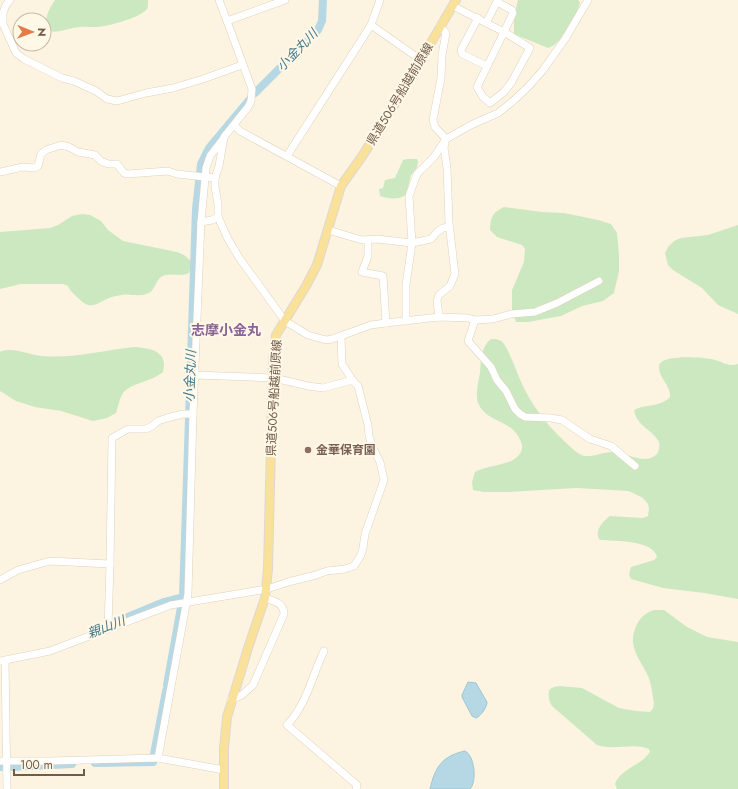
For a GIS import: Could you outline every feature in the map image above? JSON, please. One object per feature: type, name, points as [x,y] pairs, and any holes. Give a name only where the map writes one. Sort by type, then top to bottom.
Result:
[{"type":"main road","name":"県道506号船越前原線","points":[[224,789],[224,732],[232,700],[265,598],[268,568],[274,378],[273,362],[276,335],[317,265],[341,186],[369,145],[454,3]]},
{"type":"street","points":[[10,0],[3,13],[3,24],[16,53],[24,59],[62,78],[74,81],[96,91],[107,99],[117,102],[146,93],[203,80],[242,65]]},
{"type":"street","points":[[158,758],[188,594],[193,414],[201,222],[206,168],[210,156],[251,101],[252,89],[219,0]]},
{"type":"street","points":[[227,21],[285,0]]},
{"type":"street","points":[[287,156],[371,25],[380,0]]},
{"type":"street","points":[[406,320],[406,285],[412,243],[409,196],[417,174],[434,157],[446,139],[471,125],[498,113],[518,97],[543,70],[565,39],[588,0]]},
{"type":"street","points":[[454,3],[486,23],[504,32],[530,48],[508,88],[490,103],[477,87],[504,32],[513,13],[512,10],[498,1],[486,23]]},
{"type":"street","points":[[478,18],[461,50],[462,54],[487,66]]},
{"type":"street","points":[[371,25],[421,60]]},
{"type":"street","points":[[440,26],[446,33],[442,55],[441,78],[433,120],[435,128],[446,139]]},
{"type":"street","points":[[234,125],[240,131],[341,186]]},
{"type":"street","points":[[224,138],[219,166],[215,178],[218,217],[228,239],[240,259],[285,321],[308,335],[326,340],[341,337],[371,325],[406,320],[439,317],[468,318],[475,320],[493,319],[511,314],[529,313],[546,309],[599,281]]},
{"type":"street","points":[[439,317],[437,300],[439,295],[450,286],[455,274],[449,226],[447,168],[444,147],[446,139]]},
{"type":"street","points":[[0,172],[23,167],[34,168],[38,166],[41,154],[46,150],[61,146],[69,147],[78,152],[95,155],[108,164],[117,164],[124,173],[128,174],[168,170],[177,174],[215,178]]},
{"type":"street","points":[[201,222],[218,217]]},
{"type":"street","points":[[328,230],[368,241],[371,239],[377,239],[412,243],[431,239],[437,232],[449,226]]},
{"type":"street","points":[[368,241],[368,256],[362,272],[384,276],[386,323]]},
{"type":"street","points":[[475,320],[468,341],[491,367],[497,380],[506,391],[515,409],[520,414],[526,417],[562,420],[590,439],[611,446],[635,466]]},
{"type":"street","points":[[7,789],[3,760],[2,661],[50,651],[69,645],[108,626],[171,605],[266,589],[316,575],[327,570],[350,568],[354,566],[364,548],[365,534],[384,480],[380,462],[369,436],[368,425],[358,386],[342,364],[341,337]]},
{"type":"street","points":[[195,375],[274,378],[322,388],[353,381]]},
{"type":"street","points":[[108,626],[112,438],[128,429],[146,429],[158,421],[183,414],[193,414]]},
{"type":"street","points":[[0,580],[18,570],[50,561],[110,564]]},
{"type":"street","points":[[232,700],[242,695],[252,686],[284,614],[284,608],[281,604],[265,598]]},
{"type":"street","points":[[324,651],[317,666],[312,684],[303,703],[293,719],[287,725],[348,776],[357,785],[356,789]]},
{"type":"street","points":[[3,760],[50,761],[158,758],[224,770]]},
{"type":"green space","points":[[55,0],[148,0],[147,9],[131,18],[98,27],[79,27],[53,32],[52,12],[48,12]]},
{"type":"green space","points":[[518,0],[578,0],[580,2],[576,14],[568,28],[553,46],[548,48],[514,34],[514,16]]},
{"type":"green space","points":[[417,159],[418,161],[417,168],[411,175],[406,195],[400,198],[387,198],[380,196],[379,189],[383,188],[385,180],[395,178],[403,160]]},
{"type":"green space","points":[[504,207],[564,213],[611,224],[617,233],[619,255],[619,271],[614,293],[603,301],[582,306],[561,316],[528,322],[516,322],[512,312],[512,290],[524,262],[525,249],[522,245],[497,237],[490,230],[493,216],[497,211]]},
{"type":"green space","points":[[82,214],[90,215],[101,221],[108,230],[123,241],[177,252],[184,255],[192,262],[189,273],[183,275],[162,276],[153,289],[147,294],[116,296],[93,305],[84,303],[68,286],[63,284],[21,284],[0,289],[0,232],[50,228],[72,216]]},
{"type":"green space","points":[[738,225],[738,314],[718,305],[702,288],[673,270],[668,265],[665,253],[674,241],[681,238],[708,235]]},
{"type":"green space","points":[[491,339],[497,339],[503,342],[527,393],[544,419],[572,448],[584,456],[615,452],[636,458],[647,459],[657,454],[659,442],[639,421],[634,411],[641,407],[661,403],[670,397],[669,389],[660,374],[659,366],[661,362],[674,358],[691,357],[711,359],[731,365],[738,364],[738,599],[663,588],[631,579],[629,574],[631,567],[654,560],[657,557],[654,551],[649,547],[633,542],[600,540],[598,537],[598,530],[604,521],[610,516],[643,518],[648,516],[648,504],[643,498],[629,491],[576,488],[507,492],[484,492],[473,490],[472,482],[475,472],[513,460],[522,450],[519,437],[514,431],[509,426],[490,417],[478,403],[477,390],[482,354],[485,346]]},
{"type":"green space","points":[[134,347],[146,348],[161,355],[164,365],[163,372],[125,391],[120,399],[116,413],[107,418],[93,421],[61,411],[35,407],[16,401],[0,391],[0,352],[5,350],[15,350],[53,357]]},
{"type":"green space","points":[[654,610],[664,610],[687,627],[707,637],[738,642],[738,789],[617,789],[615,784],[622,774],[642,761],[650,752],[649,749],[637,746],[604,747],[597,745],[552,706],[549,700],[549,691],[554,687],[560,686],[582,688],[619,708],[650,712],[653,709],[654,704],[651,684],[635,651],[633,634],[640,619]]},
{"type":"water","points":[[468,682],[476,683],[487,702],[483,711],[476,718],[472,716],[462,697]]},
{"type":"water","points":[[465,751],[471,758],[474,769],[474,781],[470,789],[430,789],[434,774],[445,759]]},
{"type":"waterway","name":"小金丸川","points":[[255,93],[318,30],[322,21],[323,0]]},
{"type":"waterway","name":"小金丸川","points":[[106,626],[164,602],[183,597],[196,209],[201,164],[209,148],[250,99]]},
{"type":"waterway","name":"小金丸川","points":[[167,685],[181,607]]},
{"type":"waterway","name":"小金丸川","points":[[154,754],[166,691]]},
{"type":"waterway","name":"小金丸川","points":[[95,763],[153,762]]},
{"type":"waterway","name":"小金丸川","points":[[11,767],[72,764]]},
{"type":"place","name":"金華保育園","points":[[308,450]]},
{"type":"district","name":"志摩小金丸","points":[[226,330]]},
{"type":"water label","name":"親山川","points":[[106,627]]}]
